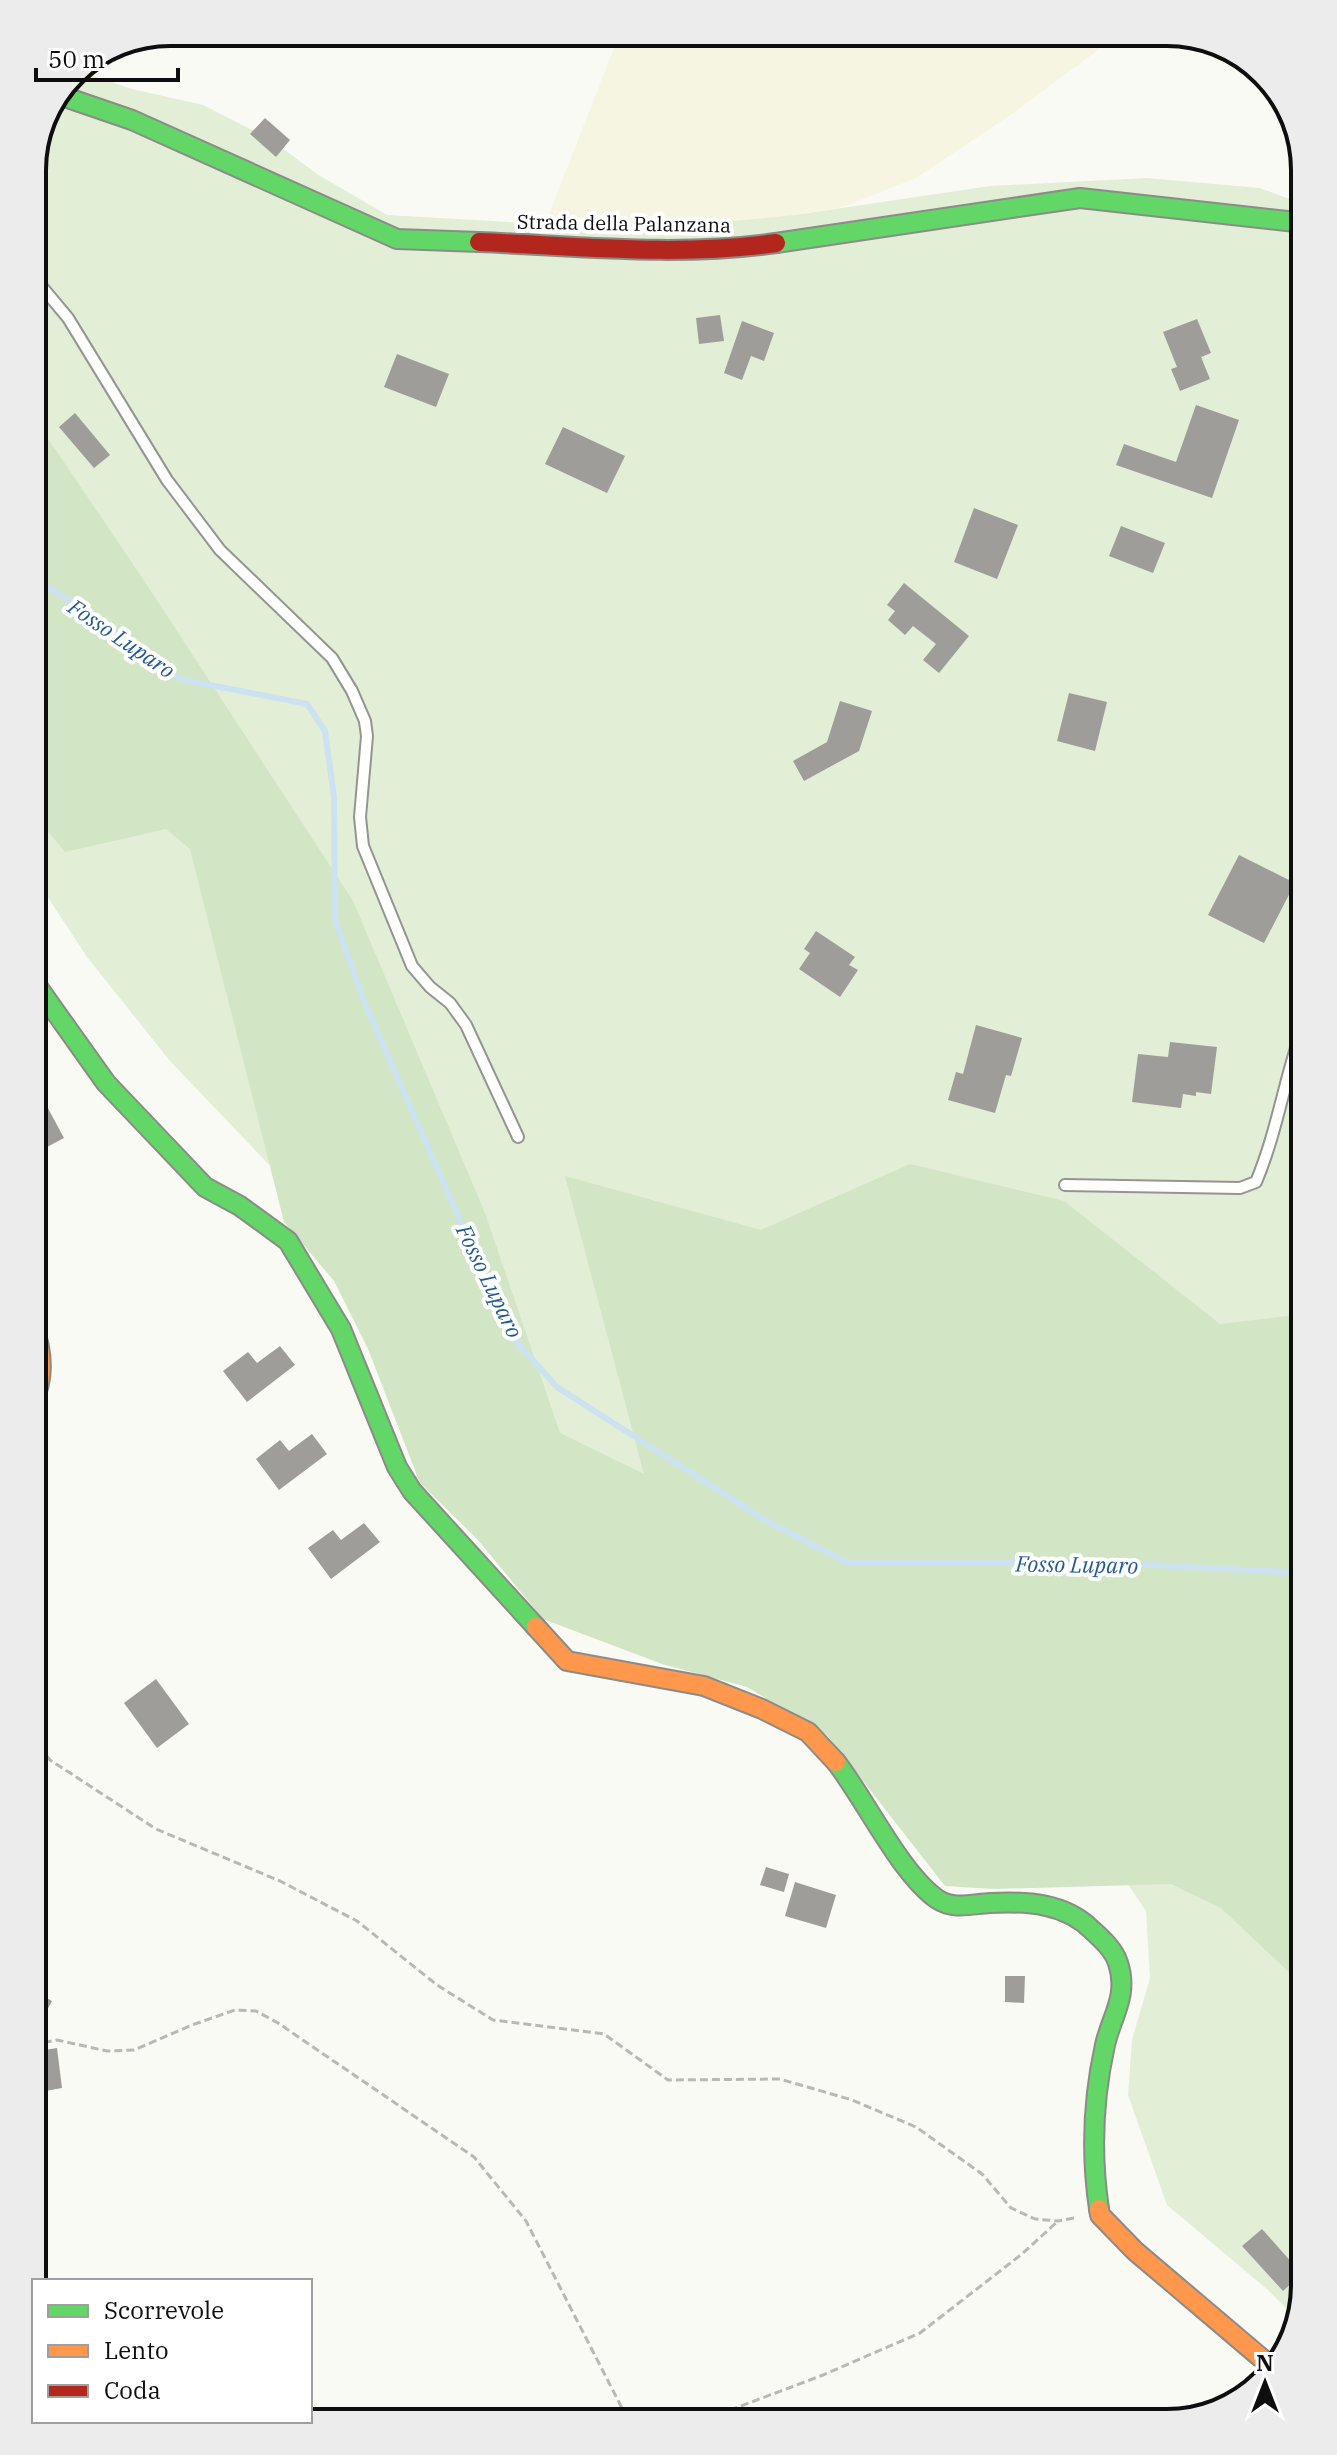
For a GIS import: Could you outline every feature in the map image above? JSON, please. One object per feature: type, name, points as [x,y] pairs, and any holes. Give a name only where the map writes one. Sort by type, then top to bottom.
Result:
[{"type":"street","name":"Strada della Palanzana","points":[[70,99],[132,120],[397,239],[661,249],[746,247],[1080,198],[1291,221]]},
{"type":"street","points":[[46,999],[106,1083],[205,1187],[240,1206],[288,1241],[341,1329],[397,1467],[412,1491],[567,1661],[704,1686],[762,1709],[808,1732],[838,1765],[911,1872],[938,1900],[962,1907],[989,1903],[1037,1903],[1077,1915],[1104,1941],[1118,1962],[1121,1985],[1118,2012],[1105,2043],[1094,2120],[1094,2174],[1100,2215],[1135,2251],[1244,2343]]},
{"type":"lane","points":[[46,292],[68,318],[167,480],[220,550],[332,658],[352,691],[365,721],[367,736],[360,817],[363,846],[412,966],[430,987],[450,1003],[466,1025],[518,1137]]},
{"type":"lane","points":[[1065,1185],[1240,1188],[1256,1182],[1267,1156],[1291,1059]]},
{"type":"path","points":[[46,1755],[156,1829],[280,1881],[357,1921],[437,1985],[493,2020],[604,2034],[668,2080],[780,2079],[852,2100],[916,2127],[982,2174],[1011,2208],[1035,2219],[1058,2221],[1100,2215]]},
{"type":"path","points":[[46,2042],[57,2040],[107,2051],[134,2050],[235,2010],[256,2011],[278,2023],[474,2157],[526,2221],[622,2409]]},
{"type":"path","points":[[733,2409],[920,2333],[1022,2254],[1058,2221]]},
{"type":"green space","points":[[615,46],[1100,46],[1009,116],[916,178],[843,207],[681,226],[545,224]]},
{"type":"green space","points":[[91,75],[132,89],[203,105],[270,139],[317,174],[387,215],[545,224],[681,226],[795,215],[990,186],[1147,178],[1260,188],[1291,200],[1291,2284],[1288,2310],[1167,2205],[1128,2095],[1132,2040],[1150,1978],[1146,1911],[1117,1868],[741,1637],[319,1217],[170,1061],[87,957],[46,894],[46,162],[50,138],[59,115]]},
{"type":"green space","points":[[46,436],[353,901],[485,1213],[560,1433],[644,1474],[565,1176],[761,1230],[910,1164],[1064,1201],[1220,1324],[1291,1316],[1291,1974],[1221,1908],[1171,1884],[994,1889],[945,1886],[828,1736],[747,1687],[662,1664],[543,1619],[477,1539],[420,1483],[368,1349],[334,1281],[284,1222],[190,849],[166,829],[65,852],[46,829]]},
{"type":"building","points":[[265,118],[290,140],[276,157],[250,134]]},
{"type":"building","points":[[720,315],[724,341],[699,344],[696,318]]},
{"type":"building","points":[[1197,319],[1211,353],[1201,357],[1210,379],[1180,391],[1171,369],[1177,367],[1163,332]]},
{"type":"building","points":[[742,321],[774,333],[764,361],[751,356],[742,380],[724,373]]},
{"type":"building","points":[[397,354],[449,374],[436,407],[384,387]]},
{"type":"building","points":[[1196,405],[1239,420],[1212,498],[1116,465],[1124,444],[1176,462]]},
{"type":"building","points":[[75,413],[110,455],[94,468],[59,427]]},
{"type":"building","points":[[563,427],[625,456],[607,493],[545,464]]},
{"type":"building","points":[[974,508],[1018,525],[997,579],[954,562]]},
{"type":"building","points":[[1121,526],[1165,543],[1153,573],[1109,556]]},
{"type":"building","points":[[904,583],[969,636],[939,673],[923,660],[936,644],[913,626],[905,635],[888,620],[895,611],[887,605]]},
{"type":"building","points":[[1069,693],[1107,702],[1095,751],[1057,741]]},
{"type":"building","points":[[840,701],[872,711],[859,751],[804,781],[793,761],[827,742]]},
{"type":"building","points":[[1239,855],[1291,881],[1291,891],[1264,943],[1208,915]]},
{"type":"building","points":[[816,931],[855,957],[849,965],[858,970],[840,997],[799,969],[810,953],[804,949]]},
{"type":"building","points":[[976,1025],[1022,1038],[1011,1076],[1006,1075],[995,1113],[948,1100],[956,1072],[963,1074]]},
{"type":"building","points":[[1170,1042],[1217,1047],[1211,1094],[1183,1094],[1181,1108],[1132,1102],[1138,1054],[1168,1057]]},
{"type":"building","points":[[46,1105],[64,1138],[46,1148]]},
{"type":"building","points":[[280,1346],[295,1365],[247,1402],[223,1371],[248,1352],[257,1363]]},
{"type":"building","points":[[312,1434],[327,1454],[279,1490],[256,1459],[280,1440],[289,1451]]},
{"type":"building","points":[[364,1523],[380,1542],[331,1579],[308,1548],[333,1530],[341,1540]]},
{"type":"building","points":[[156,1679],[189,1724],[157,1748],[124,1703]]},
{"type":"building","points":[[766,1867],[789,1874],[784,1892],[760,1885]]},
{"type":"building","points":[[795,1882],[836,1895],[826,1928],[785,1916]]},
{"type":"building","points":[[1005,1976],[1025,1976],[1024,2003],[1005,2002]]},
{"type":"building","points":[[46,1998],[52,2001],[46,2012]]},
{"type":"building","points":[[57,2048],[62,2088],[46,2091],[46,2050]]},
{"type":"building","points":[[1262,2229],[1291,2262],[1291,2284],[1283,2291],[1242,2246]]},
{"type":"waterway","name":"Fosso Luparo","points":[[46,586],[101,620],[180,679],[307,704],[325,731],[334,797],[335,919],[365,1004],[511,1336],[557,1387],[765,1520],[848,1563],[1112,1563],[1291,1572]]},
{"type":"traffic: fast","points":[[70,99],[132,120],[397,239],[479,242]]},
{"type":"traffic: fast","points":[[776,243],[1080,198],[1291,221]]},
{"type":"traffic: fast","points":[[46,999],[106,1083],[205,1187],[240,1206],[288,1241],[341,1329],[397,1467],[412,1491],[536,1627]]},
{"type":"traffic: fast","points":[[836,1762],[896,1854],[937,1899],[956,1905],[1018,1903],[1058,1909],[1081,1921],[1114,1954],[1121,1975],[1120,1996],[1101,2065],[1094,2127],[1099,2209]]},
{"type":"traffic: slow","points":[[536,1627],[567,1661],[704,1686],[762,1709],[808,1732],[836,1762]]},
{"type":"traffic: slow","points":[[1099,2209],[1100,2215],[1135,2251],[1244,2343]]},
{"type":"traffic: jam","points":[[479,242],[665,250],[776,243]]}]
